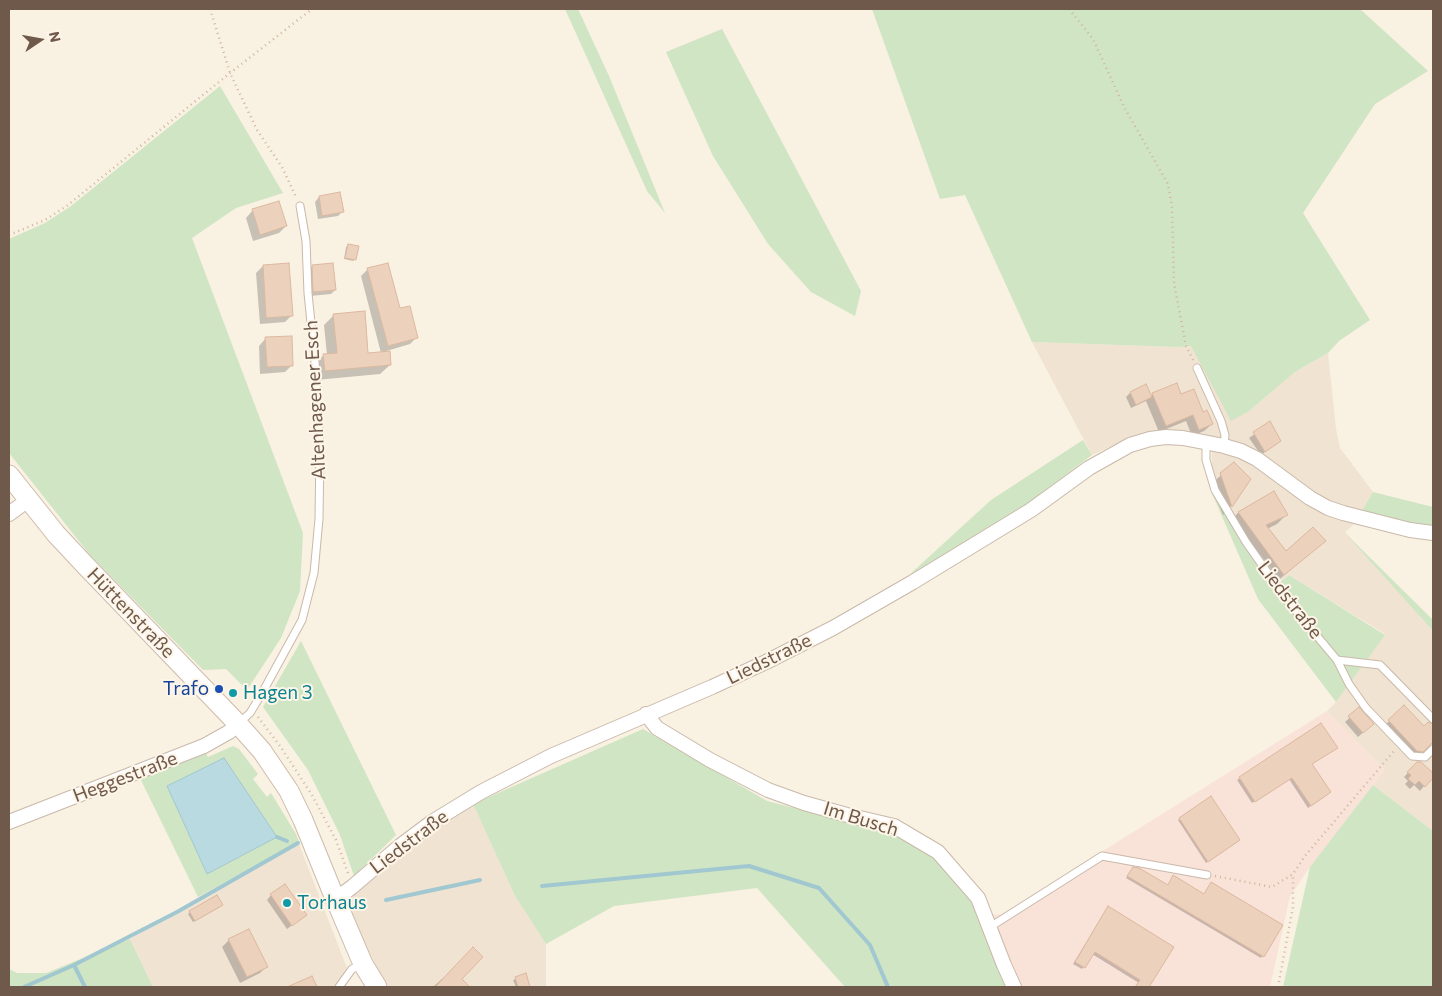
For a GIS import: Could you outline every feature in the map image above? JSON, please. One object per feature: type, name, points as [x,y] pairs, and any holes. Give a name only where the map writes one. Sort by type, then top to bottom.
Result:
[{"type":"main road","name":"Hüttenstraße","points":[[9,475],[56,534],[262,751],[289,791],[363,964],[377,987]]},
{"type":"street","name":"Liedstraße","points":[[334,896],[344,893],[400,846],[460,804],[551,756],[712,687],[832,628],[913,582],[1031,510],[1090,468],[1130,445],[1150,439],[1183,438],[1224,446],[1257,459],[1310,498],[1328,508],[1410,530],[1433,533]]},
{"type":"street","points":[[9,514],[28,500]]},
{"type":"street","name":"Im Busch","points":[[646,714],[656,728],[710,760],[768,790],[847,815],[894,826],[938,852],[978,898],[1014,987]]},
{"type":"street","name":"Heggestraße","points":[[9,822],[204,746],[229,732],[238,724]]},
{"type":"lane","name":"Altenhagener Esch","points":[[238,724],[252,710],[261,696],[302,620],[314,573],[319,519],[320,448],[316,372],[308,293],[306,241],[300,206]]},
{"type":"lane","points":[[1196,368],[1221,421],[1225,435],[1224,446]]},
{"type":"lane","name":"Liedstraße","points":[[1206,442],[1206,460],[1215,490],[1246,542],[1286,599],[1337,660],[1349,684],[1366,708],[1412,756],[1425,758],[1433,748]]},
{"type":"lane","points":[[1337,660],[1380,665],[1433,720]]},
{"type":"lane","points":[[990,927],[1102,856],[1207,875]]},
{"type":"lane","points":[[340,987],[352,969],[363,964]]},
{"type":"path","points":[[210,9],[230,73],[257,130],[282,167],[300,206]]},
{"type":"path","points":[[9,235],[45,220],[68,205],[312,9]]},
{"type":"path","points":[[1069,9],[1093,39],[1124,107],[1168,184],[1172,207],[1174,283],[1186,346],[1196,368]]},
{"type":"path","points":[[1207,875],[1272,887],[1293,874],[1304,856],[1400,744]]},
{"type":"path","points":[[1278,987],[1293,907],[1293,874]]},
{"type":"shaded area","points":[[1032,342],[1191,346],[1249,411],[1295,372],[1328,353],[1336,429],[1340,448],[1373,492],[1354,524],[1345,532],[1433,631],[1433,831],[1373,785],[1385,770],[1327,711],[1336,702],[1385,634],[1289,575],[1282,581],[1248,539],[1219,492],[1212,465],[1209,435],[1138,434],[1092,455]]},
{"type":"shaded area","points":[[1327,711],[1385,770],[1290,896],[1270,987],[1023,987],[1007,963],[989,911],[994,915],[1002,914]]},
{"type":"shaded area","points":[[473,804],[515,896],[546,944],[546,987],[389,987],[350,915],[350,904],[355,893],[402,852]]},
{"type":"shaded area","points":[[299,844],[347,968],[335,987],[153,987],[130,939]]},
{"type":"green space","points":[[565,9],[578,9],[609,76],[665,213],[647,191]]},
{"type":"green space","points":[[872,9],[1360,9],[1428,71],[1375,104],[1303,213],[1370,320],[1339,341],[1328,353],[1295,372],[1249,411],[1231,421],[1191,346],[1032,342],[965,195],[940,199]]},
{"type":"green space","points":[[722,29],[861,291],[855,316],[811,292],[768,244],[713,156],[666,52]]},
{"type":"green space","points":[[220,86],[283,193],[236,208],[192,238],[303,533],[300,591],[281,638],[247,690],[226,669],[203,670],[90,555],[9,453],[9,239],[45,223],[71,206]]},
{"type":"green space","points":[[1083,440],[1092,455],[1015,513],[908,576],[991,500]]},
{"type":"green space","points":[[1211,491],[1272,589],[1289,575],[1385,635],[1336,702],[1258,599]]},
{"type":"green space","points":[[1373,492],[1433,507],[1433,537],[1400,534],[1354,524]]},
{"type":"green space","points":[[1344,532],[1433,620],[1433,631],[1407,602]]},
{"type":"green space","points":[[301,641],[396,835],[354,876],[340,835],[308,770],[263,707]]},
{"type":"green space","points":[[643,729],[767,801],[889,830],[933,856],[973,903],[985,930],[998,969],[1009,987],[845,987],[757,888],[614,906],[546,944],[515,896],[473,804]]},
{"type":"green space","points":[[233,746],[239,749],[258,774],[253,779],[267,797],[271,793],[299,842],[198,897],[140,778],[206,753],[208,757]]},
{"type":"green space","points":[[1373,785],[1433,831],[1433,987],[1283,987],[1310,867]]},
{"type":"green space","points":[[130,939],[153,987],[9,987],[9,969],[17,973],[46,973]]},
{"type":"water","points":[[224,758],[277,837],[207,874],[167,786]]},
{"type":"building","points":[[340,192],[344,212],[322,216],[319,196]]},
{"type":"building","points":[[279,201],[287,226],[260,235],[252,209]]},
{"type":"building","points":[[348,244],[359,246],[356,260],[345,258]]},
{"type":"building","points":[[289,263],[293,316],[266,318],[263,265]]},
{"type":"building","points":[[333,263],[336,290],[313,292],[312,265]]},
{"type":"building","points":[[388,263],[400,308],[410,306],[418,338],[388,346],[367,268]]},
{"type":"building","points":[[365,311],[368,353],[390,351],[391,365],[325,371],[323,354],[337,353],[333,314]]},
{"type":"building","points":[[292,336],[293,366],[267,367],[265,337]]},
{"type":"building","points":[[1177,383],[1181,394],[1194,389],[1203,412],[1207,410],[1213,424],[1199,430],[1193,415],[1166,426],[1152,393]]},
{"type":"building","points":[[1146,384],[1152,397],[1136,405],[1130,392]]},
{"type":"building","points":[[1270,421],[1281,441],[1265,452],[1253,432]]},
{"type":"building","points":[[1234,462],[1251,479],[1232,507],[1220,473]]},
{"type":"building","points":[[1274,491],[1288,515],[1266,525],[1286,551],[1313,527],[1326,541],[1284,575],[1238,512]]},
{"type":"building","points":[[1404,705],[1424,726],[1428,722],[1433,724],[1433,742],[1423,752],[1417,751],[1388,720]]},
{"type":"building","points":[[1359,707],[1374,724],[1363,733],[1348,716]]},
{"type":"building","points":[[1321,723],[1338,748],[1312,764],[1331,792],[1311,806],[1292,778],[1255,802],[1239,777]]},
{"type":"building","points":[[1417,762],[1421,762],[1433,773],[1433,778],[1425,787],[1419,781],[1415,785],[1408,779],[1411,775],[1407,772]]},
{"type":"building","points":[[1211,796],[1240,840],[1208,862],[1179,818]]},
{"type":"building","points":[[1133,867],[1139,868],[1168,885],[1173,875],[1204,894],[1211,882],[1283,925],[1264,957],[1127,876]]},
{"type":"building","name":"Torhaus","points":[[285,884],[307,915],[292,926],[270,894]]},
{"type":"building","points":[[217,895],[223,905],[195,921],[189,911]]},
{"type":"building","points":[[1108,906],[1174,947],[1149,987],[1135,987],[1140,980],[1095,952],[1085,968],[1075,962]]},
{"type":"building","points":[[249,929],[268,967],[247,977],[228,939]]},
{"type":"building","points":[[473,947],[483,957],[462,979],[470,987],[435,987]]},
{"type":"building","points":[[526,973],[530,987],[518,987],[515,977]]},
{"type":"building","points":[[312,976],[317,987],[287,987]]},
{"type":"waterway","points":[[277,837],[287,841]]},
{"type":"waterway","points":[[24,987],[74,965],[177,912],[298,843]]},
{"type":"waterway","points":[[542,886],[749,866],[819,888],[870,945],[888,987]]},
{"type":"waterway","points":[[386,900],[480,880]]},
{"type":"waterway","points":[[74,965],[85,987]]},
{"type":"place","name":"Trafo","points":[[219,689]]},
{"type":"place","name":"Hagen 3","points":[[233,693]]},
{"type":"place","name":"Torhaus","points":[[287,903]]}]
